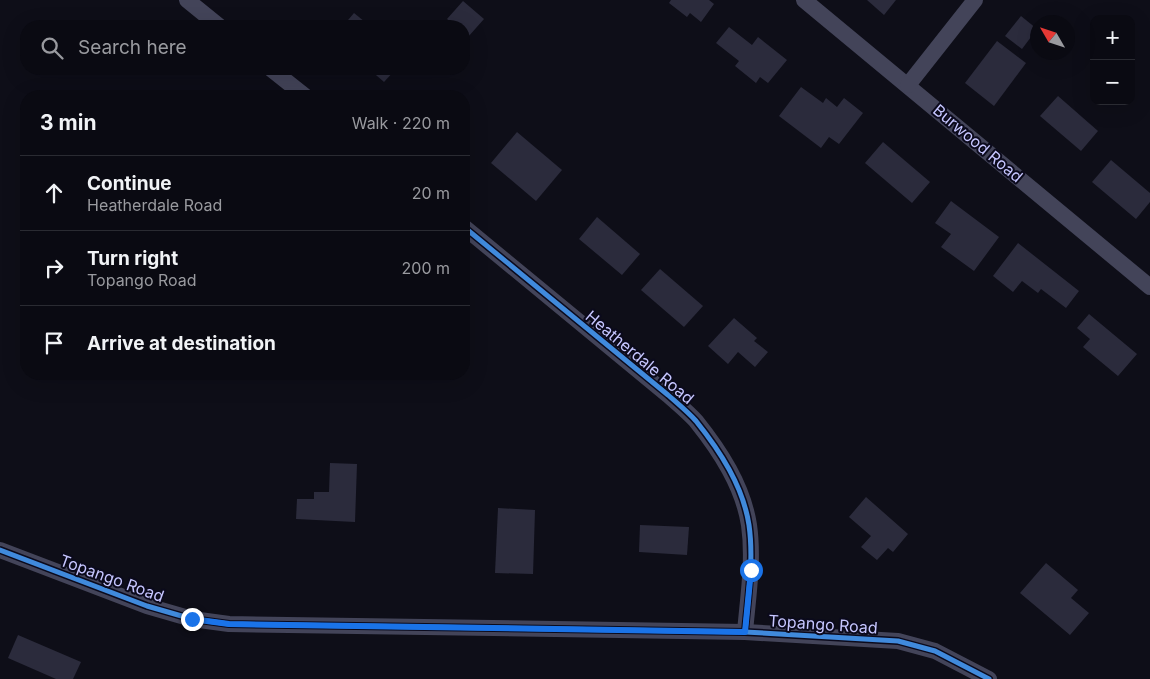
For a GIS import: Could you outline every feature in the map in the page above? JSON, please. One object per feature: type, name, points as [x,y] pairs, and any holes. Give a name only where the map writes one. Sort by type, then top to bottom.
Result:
[{"type":"street","points":[[187,0],[212,20]]},
{"type":"street","name":"Burwood Road","points":[[804,0],[1150,287]]},
{"type":"street","points":[[908,85],[974,0]]},
{"type":"street","points":[[279,75],[297,90]]},
{"type":"street","name":"Heatherdale Road","points":[[470,232],[668,395],[695,420],[719,452],[740,490],[749,525],[751,570],[745,632]]},
{"type":"street","name":"Topango Road","points":[[0,550],[147,606],[192,619],[229,624],[745,632],[898,642],[935,651],[989,679]]},
{"type":"building","points":[[671,0],[709,0],[714,4],[701,22],[690,13],[687,17],[669,3]]},
{"type":"building","points":[[867,0],[896,0],[884,15]]},
{"type":"building","points":[[463,1],[484,19],[470,35],[470,20],[447,19]]},
{"type":"building","points":[[354,13],[363,20],[348,20]]},
{"type":"building","points":[[1021,16],[1030,23],[1030,38],[1022,49],[1005,36]]},
{"type":"building","points":[[729,27],[752,45],[758,37],[787,60],[768,83],[760,77],[756,83],[735,66],[739,61],[716,43]]},
{"type":"building","points":[[997,41],[1026,63],[994,106],[965,83]]},
{"type":"building","points":[[376,75],[390,75],[384,82]]},
{"type":"building","points":[[801,87],[823,103],[826,98],[837,107],[844,98],[863,113],[839,144],[829,137],[821,148],[779,116]]},
{"type":"building","points":[[1058,96],[1098,131],[1081,151],[1040,116]]},
{"type":"building","points":[[517,132],[562,170],[536,201],[491,163]]},
{"type":"building","points":[[883,142],[930,182],[912,203],[865,163]]},
{"type":"building","points":[[1111,160],[1150,193],[1150,202],[1136,219],[1092,182]]},
{"type":"building","points":[[951,201],[999,237],[974,271],[941,247],[951,234],[935,223]]},
{"type":"building","points":[[597,217],[640,254],[622,275],[579,239]]},
{"type":"building","points":[[1018,243],[1079,291],[1066,308],[1041,289],[1038,293],[1022,281],[1013,292],[993,276]]},
{"type":"building","points":[[660,269],[703,306],[684,327],[641,290]]},
{"type":"building","points":[[1089,314],[1137,354],[1118,376],[1083,347],[1090,339],[1077,328]]},
{"type":"building","points":[[734,318],[757,338],[754,341],[768,352],[755,367],[738,352],[728,364],[708,346]]},
{"type":"building","points":[[330,463],[357,464],[355,522],[296,519],[297,499],[314,499],[314,492],[329,492]]},
{"type":"building","points":[[866,497],[908,534],[893,552],[888,548],[877,560],[861,547],[871,536],[849,517]]},
{"type":"building","points":[[498,508],[535,510],[533,574],[495,573]]},
{"type":"building","points":[[640,525],[689,527],[687,555],[639,552]]},
{"type":"building","points":[[1046,563],[1078,590],[1071,598],[1089,613],[1070,635],[1020,593]]},
{"type":"building","points":[[18,635],[81,662],[73,679],[56,679],[8,658]]},
{"type":"cycle path","points":[[470,232],[668,395],[696,421],[714,444],[736,483],[742,497],[749,525],[751,565],[745,632]]},
{"type":"cycle path","points":[[0,550],[147,606],[192,619],[229,624],[745,632],[898,641],[935,651],[989,679]]},
{"type":"route","points":[[192,619],[229,624],[745,632],[751,570]]}]
